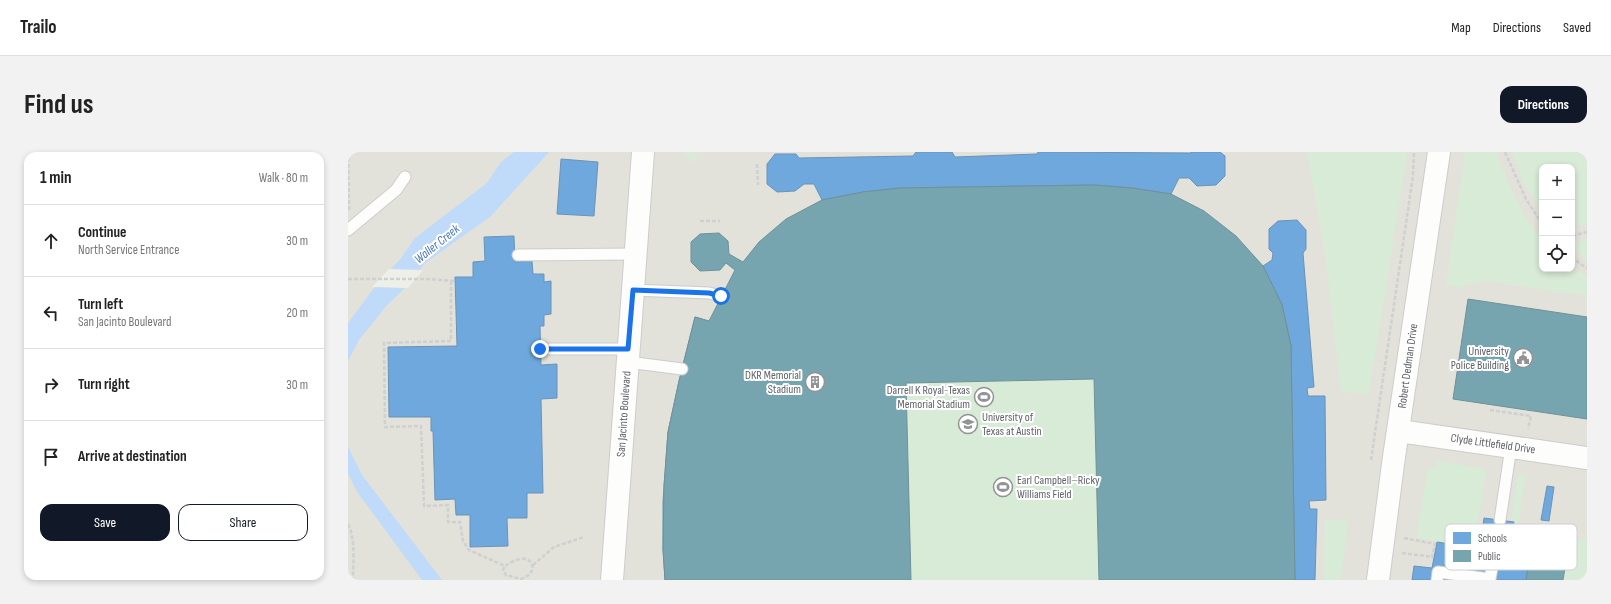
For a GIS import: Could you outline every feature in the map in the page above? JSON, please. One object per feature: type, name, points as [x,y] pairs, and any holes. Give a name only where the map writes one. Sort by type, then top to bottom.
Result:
[{"type":"street","name":"San Jacinto Boulevard","points":[[612,580],[643,152]]},
{"type":"street","name":"Robert Dedman Drive","points":[[1378,580],[1439,152]]},
{"type":"street","name":"Clyde Littlefield Drive","points":[[1399,431],[1587,458]]},
{"type":"lane","points":[[348,230],[396,190],[405,177]]},
{"type":"lane","points":[[518,255],[636,254]]},
{"type":"lane","points":[[633,290],[709,293],[721,296]]},
{"type":"lane","points":[[540,349],[628,356],[682,369]]},
{"type":"lane","points":[[1500,520],[1511,447]]},
{"type":"lane","points":[[1437,580],[1438,572],[1490,579]]},
{"type":"path","points":[[348,152],[349,215]]},
{"type":"path","points":[[1505,152],[1526,199],[1539,219]]},
{"type":"path","points":[[757,164],[758,185]]},
{"type":"path","points":[[700,221],[720,221]]},
{"type":"path","points":[[1575,235],[1587,232]]},
{"type":"path","points":[[1575,259],[1587,268]]},
{"type":"path","points":[[348,280],[356,278],[456,281]]},
{"type":"path","points":[[451,281],[451,341],[384,343],[385,426],[421,426],[424,506],[448,505],[448,522],[460,522],[463,541],[469,550],[504,566]]},
{"type":"path","points":[[1490,410],[1531,416],[1528,430]]},
{"type":"path","points":[[348,524],[353,546],[353,580]]},
{"type":"path","points":[[504,566],[503,570],[506,575],[525,579],[533,569],[533,565],[554,547],[584,536]]},
{"type":"path","points":[[1403,554],[1433,557],[1435,544],[1404,538]]},
{"type":"path","points":[[504,566],[519,558],[529,561],[533,565]]},
{"type":"shaded area","name":"University of Texas at Austin","points":[[348,152],[1587,152],[1587,580],[348,580]]},
{"type":"green space","points":[[683,152],[691,152],[698,157],[692,163]]},
{"type":"green space","points":[[1307,152],[1406,152],[1407,156],[1369,394],[1341,392],[1325,255]]},
{"type":"green space","points":[[1465,152],[1496,152],[1502,170],[1524,214],[1539,236],[1539,272],[1575,272],[1575,270],[1587,276],[1587,296],[1486,281],[1458,287],[1446,285]]},
{"type":"green space","points":[[1512,152],[1587,152],[1587,224],[1575,227],[1575,164],[1539,164],[1539,206],[1525,185]]},
{"type":"green space","name":"Darrell K Royal-Texas Memorial Stadium","points":[[1132,188],[1171,194],[1204,211],[1236,236],[1263,266],[1282,305],[1291,346],[1295,580],[665,580],[663,488],[668,434],[676,390],[695,317],[709,321],[735,270],[726,263],[720,270],[700,271],[691,262],[691,242],[700,234],[719,233],[728,241],[729,254],[743,262],[759,242],[786,219],[822,200],[863,192]]},
{"type":"green space","points":[[1587,239],[1587,261],[1575,249],[1575,242]]},
{"type":"green space","points":[[1436,461],[1486,469],[1478,524],[1445,524],[1445,543],[1416,538],[1428,469],[1435,469]]},
{"type":"green space","points":[[1518,474],[1526,475],[1519,524],[1510,524]]},
{"type":"green space","points":[[1325,520],[1348,521],[1341,580],[1324,580]]},
{"type":"green space","points":[[1587,536],[1587,580],[1526,580],[1528,570],[1577,570],[1577,542]]},
{"type":"water","name":"Waller Creek","points":[[514,152],[549,152],[490,217],[425,263],[407,286],[387,305],[359,340],[348,361],[348,323],[374,288],[401,258],[415,238],[487,183],[501,162]]},
{"type":"water","points":[[348,447],[362,475],[442,580],[422,580],[358,493],[348,474]]},
{"type":"pier","points":[[389,269],[423,270],[408,288],[372,287]]},
{"type":"building: Schools","points":[[916,152],[952,152],[955,157],[1037,154],[1038,152],[1220,152],[1225,156],[1225,176],[1216,185],[1197,186],[1189,178],[1179,178],[1171,194],[1132,188],[1094,185],[900,188],[863,192],[822,200],[814,184],[804,184],[795,191],[777,192],[767,184],[767,164],[775,154],[796,154],[799,158],[913,156]]},
{"type":"building: Schools","points":[[561,159],[598,162],[594,216],[557,214]]},
{"type":"building: Schools","points":[[1297,220],[1306,230],[1306,249],[1303,253],[1314,387],[1307,388],[1308,396],[1325,396],[1326,500],[1309,501],[1310,509],[1317,509],[1315,580],[1295,580],[1291,346],[1282,304],[1263,266],[1272,260],[1273,253],[1269,249],[1269,229],[1278,221]]},
{"type":"building: Schools","points":[[514,236],[515,262],[532,261],[533,274],[544,274],[544,282],[551,281],[551,314],[544,315],[544,326],[540,326],[541,365],[557,364],[557,398],[541,399],[543,493],[527,493],[527,518],[507,518],[508,546],[470,547],[470,515],[456,515],[455,499],[435,500],[433,431],[431,431],[431,417],[389,417],[388,347],[457,346],[455,277],[473,277],[473,262],[485,261],[484,237]]},
{"type":"building: Schools","points":[[695,317],[814,354],[807,375],[790,461],[787,505],[787,580],[665,580],[663,549],[663,502],[668,432]]},
{"type":"building: Schools","points":[[1547,486],[1554,487],[1549,521],[1541,520]]},
{"type":"building: Schools","points":[[1484,518],[1514,522],[1514,524],[1483,524]]},
{"type":"building: Schools","points":[[1437,542],[1445,543],[1445,570],[1528,570],[1526,580],[1412,580],[1414,566],[1432,568]]},
{"type":"building: Public","name":"Darrell K Royal-Texas Memorial Stadium","points":[[1094,185],[1132,188],[1171,194],[1204,211],[1236,236],[1263,266],[1282,305],[1291,346],[1295,580],[1099,580],[1094,379],[906,383],[911,580],[665,580],[663,549],[664,485],[668,432],[679,381],[695,317],[709,321],[735,270],[726,263],[720,270],[700,271],[691,262],[691,242],[700,234],[719,233],[728,241],[729,254],[743,262],[759,242],[786,219],[822,200],[863,192],[900,188]]},
{"type":"building: Public","name":"University Police Building","points":[[1468,299],[1587,317],[1587,419],[1453,399]]},
{"type":"building: Public","points":[[1528,570],[1565,570],[1563,580],[1526,580]]},
{"type":"place","name":"University Police Building","points":[[1523,358]]},
{"type":"place","name":"DKR Memorial Stadium","points":[[815,382]]},
{"type":"place","name":"Darrell K Royal-Texas Memorial Stadium","points":[[984,397]]},
{"type":"place","name":"University of Texas at Austin","points":[[968,424]]},
{"type":"place","name":"Earl Campbell–Ricky Williams Field","points":[[1003,487]]},
{"type":"route","points":[[540,349],[628,349],[633,290],[709,293],[721,296]]}]
